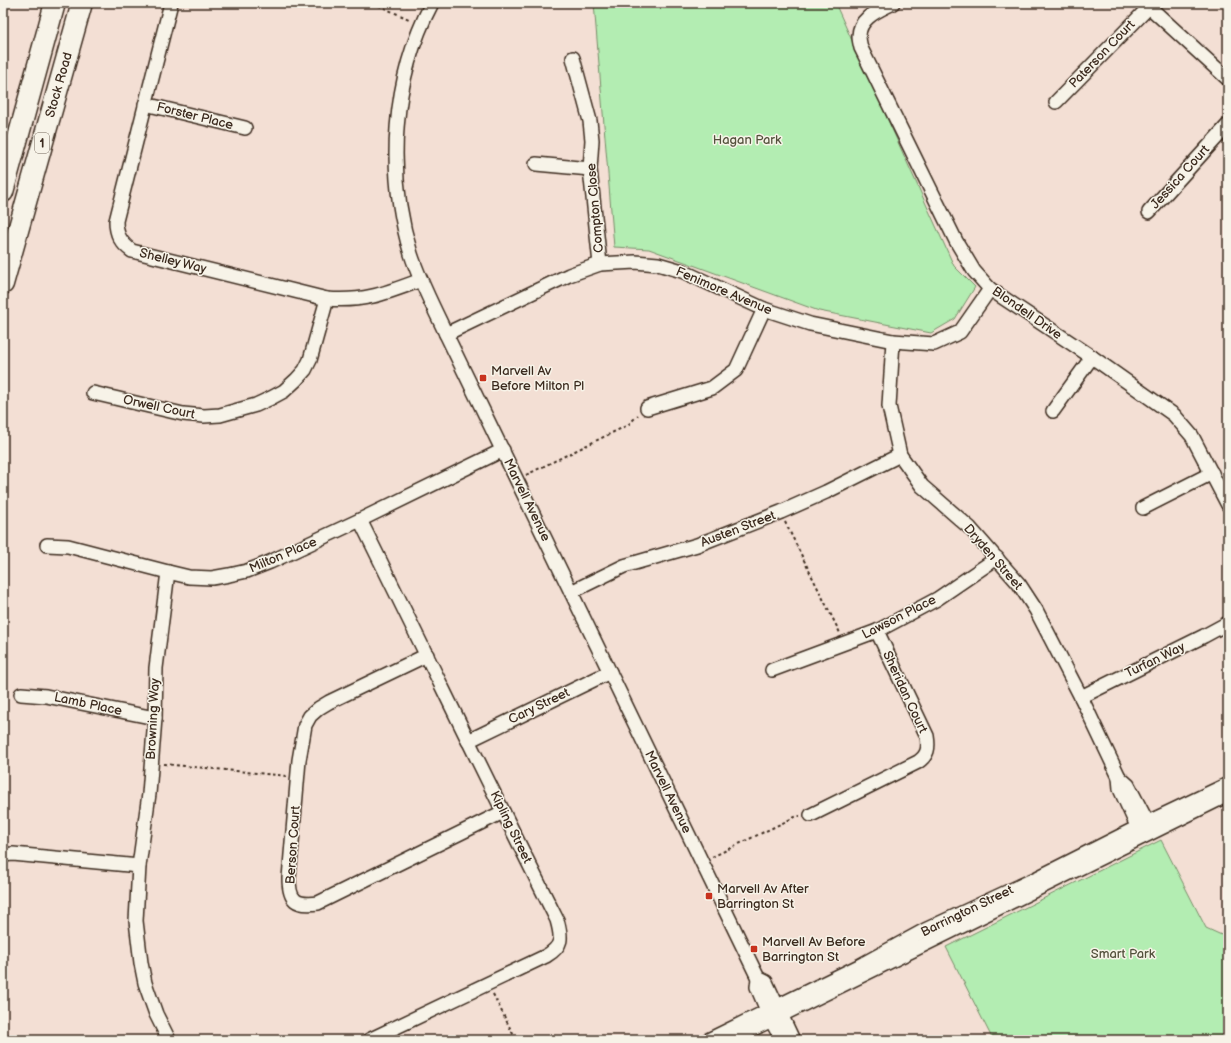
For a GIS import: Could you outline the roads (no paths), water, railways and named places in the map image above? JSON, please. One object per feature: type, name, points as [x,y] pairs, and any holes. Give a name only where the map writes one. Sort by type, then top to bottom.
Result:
[{"type":"highway","name":"Stock Road","points":[[3,192],[55,3]]},
{"type":"highway","name":"Stock Road","points":[[3,284],[82,3]]},
{"type":"street","name":"Shelley Way","points":[[171,3],[116,221],[118,235],[125,247],[132,251],[327,299],[342,300],[370,297],[384,294],[421,280]]},
{"type":"street","name":"Marvell Avenue","points":[[432,3],[414,43],[407,66],[401,94],[397,126],[396,158],[398,194],[411,254],[421,280],[446,334],[758,978],[766,982],[782,1040]]},
{"type":"street","name":"Blondell Drive","points":[[894,3],[874,13],[863,21],[859,34],[861,48],[956,241],[974,271],[990,288],[1174,415],[1192,436],[1228,505]]},
{"type":"street","points":[[1147,5],[1228,79]]},
{"type":"street","name":"Paterson Court","points":[[1056,102],[1147,5]]},
{"type":"street","name":"Compton Close","points":[[573,58],[590,121],[592,140],[590,169],[600,264]]},
{"type":"street","name":"Forster Place","points":[[145,104],[245,128]]},
{"type":"street","name":"Jessica Court","points":[[1149,212],[1228,125]]},
{"type":"street","points":[[536,164],[590,169]]},
{"type":"street","name":"Fenimore Avenue","points":[[446,334],[569,275],[600,264],[635,262],[658,264],[682,271],[764,309],[810,324],[893,341],[934,344],[960,332],[990,288]]},
{"type":"street","name":"Orwell Court","points":[[93,393],[183,414],[204,416],[220,415],[256,405],[284,391],[305,370],[310,360],[327,299]]},
{"type":"street","points":[[647,408],[712,388],[736,370],[764,309]]},
{"type":"street","name":"Dryden Street","points":[[893,341],[889,406],[900,455],[922,486],[970,528],[1019,584],[1036,610],[1081,697],[1119,777],[1120,789],[1145,829]]},
{"type":"street","points":[[1052,411],[1092,357]]},
{"type":"street","name":"Milton Place","points":[[47,545],[68,546],[189,577],[212,578],[247,571],[270,562],[360,520],[503,450]]},
{"type":"street","name":"Austen Street","points":[[571,592],[624,566],[696,545],[781,512],[826,492],[900,455]]},
{"type":"street","points":[[1143,508],[1212,473]]},
{"type":"street","name":"Kipling Street","points":[[360,520],[560,928],[559,946],[554,951],[369,1040]]},
{"type":"street","name":"Lawson Place","points":[[772,670],[876,632],[937,599],[997,558]]},
{"type":"street","name":"Browning Way","points":[[168,572],[156,668],[155,718],[149,794],[139,866],[136,921],[145,983],[169,1040]]},
{"type":"street","name":"Turfan Way","points":[[1081,697],[1228,623]]},
{"type":"street","name":"Sheridan Court","points":[[811,815],[932,755],[927,736],[876,632]]},
{"type":"street","name":"Berson Court","points":[[427,655],[319,708],[310,716],[305,725],[298,777],[289,883],[291,895],[301,904],[318,904],[503,812]]},
{"type":"street","name":"Cary Street","points":[[468,740],[610,672]]},
{"type":"street","name":"Lamb Place","points":[[21,694],[46,696],[155,718]]},
{"type":"street","name":"Barrington Street","points":[[708,1040],[774,1013],[1145,829],[1228,784]]},
{"type":"street","name":"Barrington Street","points":[[1145,829],[1228,795]]},
{"type":"street","points":[[3,855],[13,854],[139,866]]},
{"type":"street","name":"Marvell Avenue","points":[[774,1013],[793,1040]]},
{"type":"street","name":"Barrington Street","points":[[731,1040],[774,1013]]},
{"type":"place","name":"Marvell Av Before Milton Pl","points":[[483,378]]},
{"type":"place","name":"Marvell Av After Barrington St","points":[[709,896]]},
{"type":"place","name":"Marvell Av Before Barrington St","points":[[754,949]]},
{"type":"park label","name":"Hagan Park","points":[[747,140]]},
{"type":"park label","name":"Smart Park","points":[[1123,954]]}]
